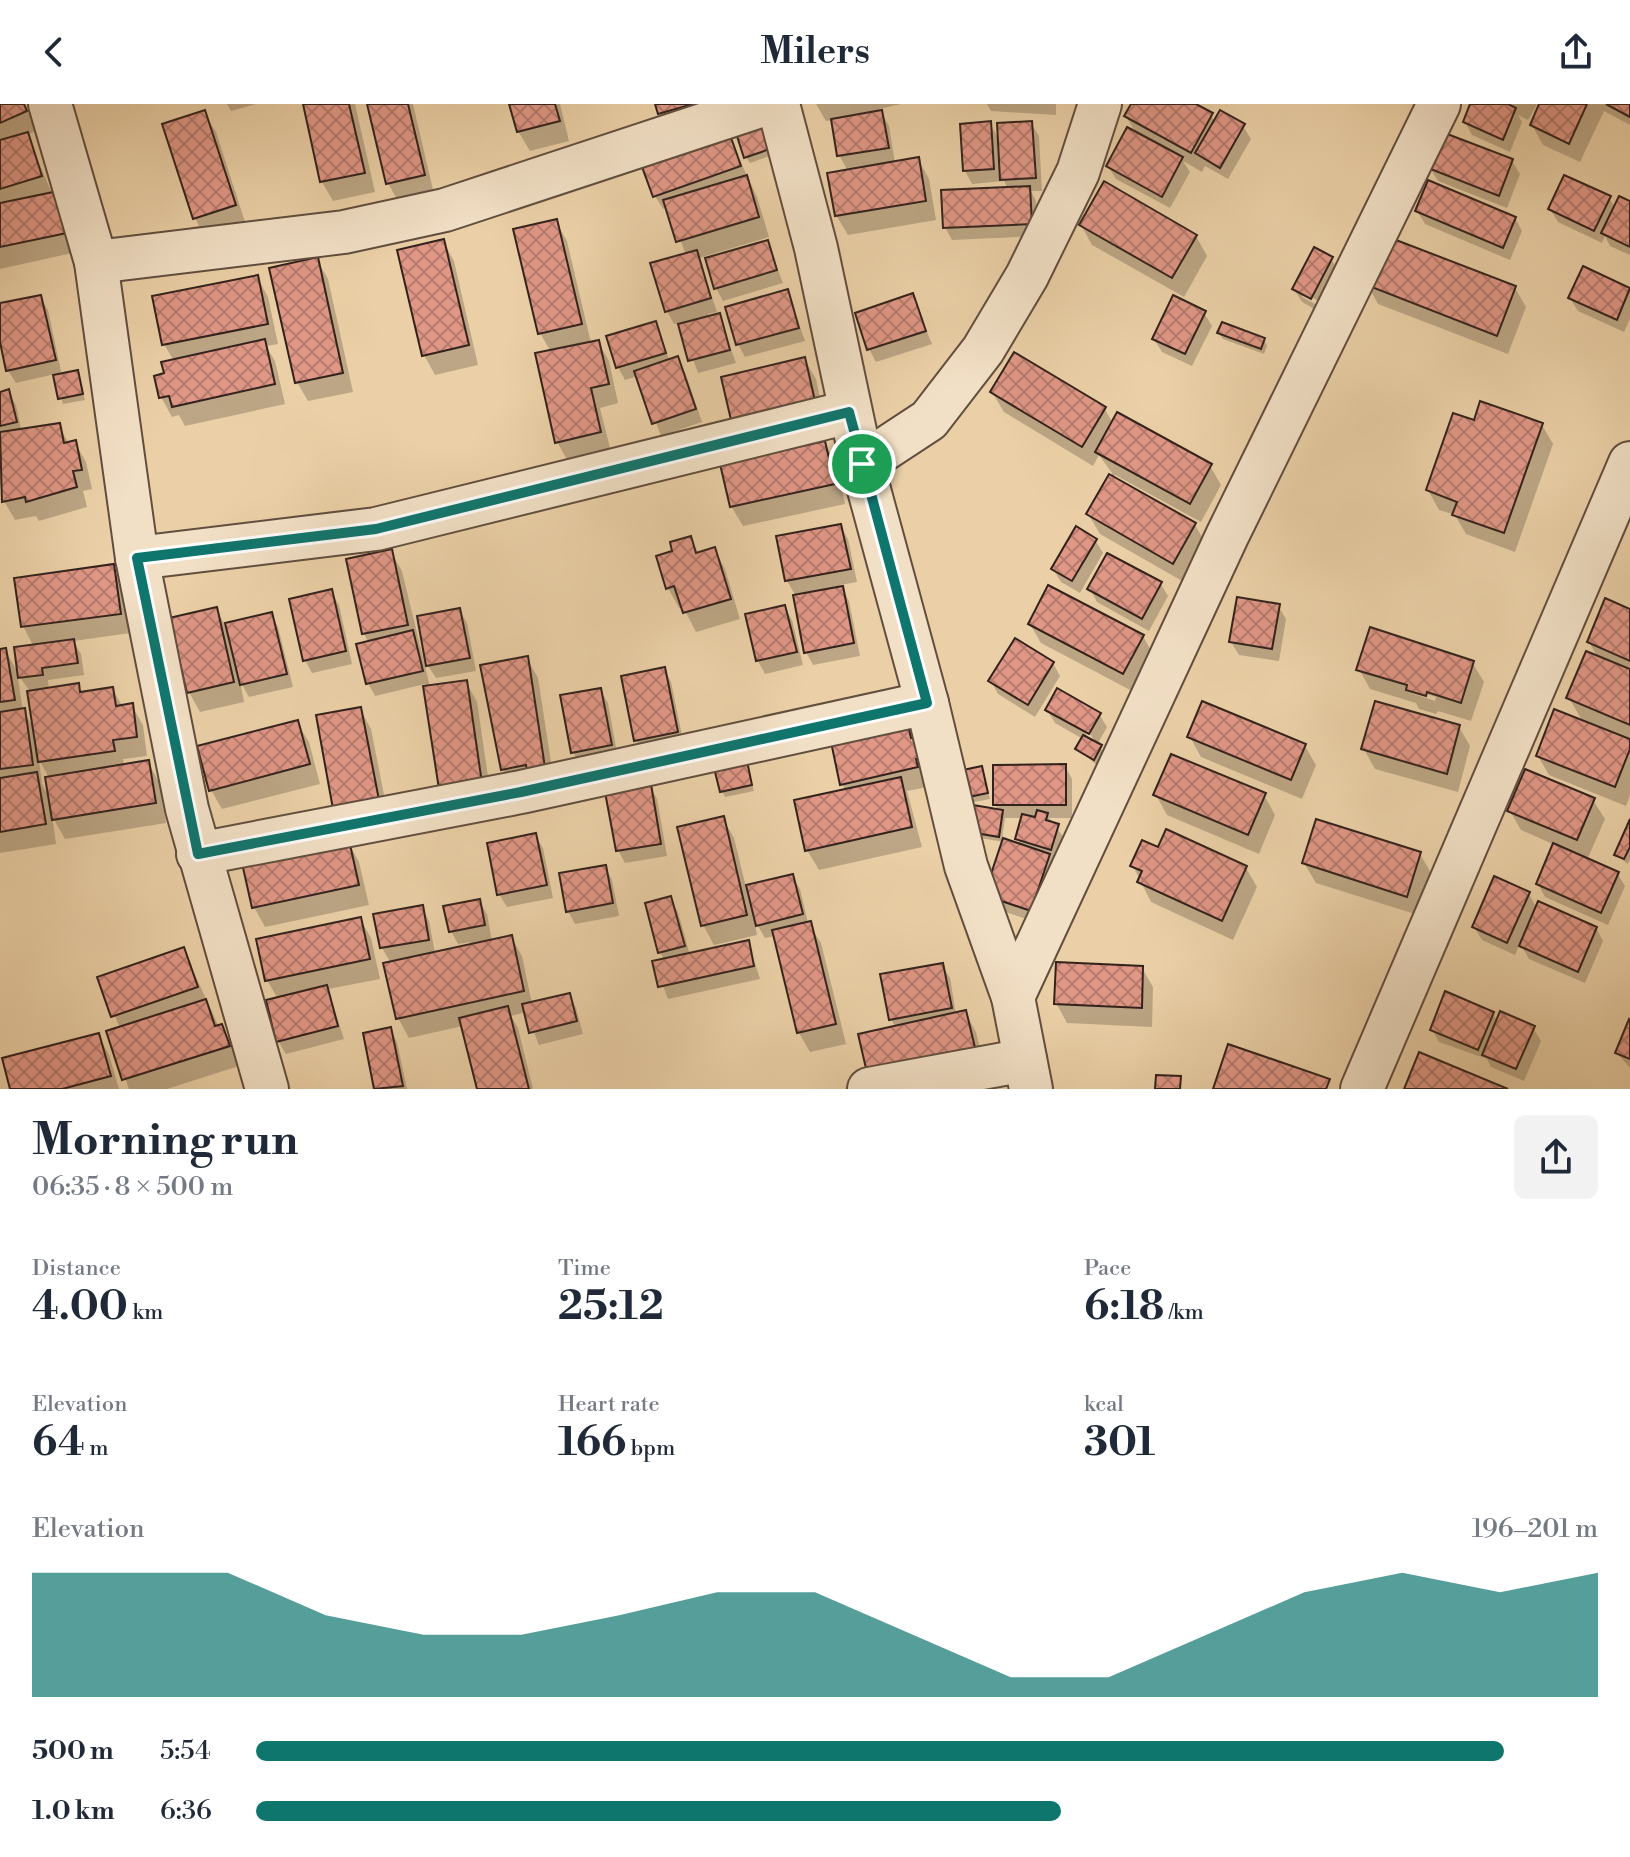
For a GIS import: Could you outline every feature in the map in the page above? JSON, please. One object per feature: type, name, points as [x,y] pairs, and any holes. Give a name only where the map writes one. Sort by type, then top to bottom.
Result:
[{"type":"street","points":[[50,104],[96,262],[137,558],[198,854],[267,1089]]},
{"type":"street","points":[[96,262],[344,232],[445,210],[766,104]]},
{"type":"street","points":[[778,104],[816,248],[862,464],[927,703],[966,866],[1013,997],[1028,1074],[869,1089]]},
{"type":"street","points":[[862,464],[929,420],[983,350],[1027,276],[1078,172],[1100,104]]},
{"type":"street","points":[[1013,997],[1227,536],[1439,104]]},
{"type":"street","points":[[137,558],[376,529],[849,412]]},
{"type":"street","points":[[1362,1089],[1630,463]]},
{"type":"street","points":[[198,854],[521,792],[927,703]]},
{"type":"building","points":[[0,104],[24,104],[27,111],[0,123]]},
{"type":"building","points":[[303,104],[349,104],[365,173],[320,182]]},
{"type":"building","points":[[367,104],[408,104],[425,175],[386,184]]},
{"type":"building","points":[[509,104],[555,104],[560,121],[517,132]]},
{"type":"building","points":[[655,104],[693,104],[658,114]]},
{"type":"building","points":[[1131,104],[1196,104],[1213,113],[1191,153],[1124,116]]},
{"type":"building","points":[[1470,104],[1508,104],[1516,108],[1503,140],[1463,122]]},
{"type":"building","points":[[1539,104],[1587,104],[1569,144],[1530,125]]},
{"type":"building","points":[[1606,104],[1630,104],[1630,117]]},
{"type":"building","points":[[205,110],[236,205],[193,219],[162,124]]},
{"type":"building","points":[[882,110],[889,148],[837,156],[831,119]]},
{"type":"building","points":[[1220,110],[1245,124],[1220,168],[1195,153]]},
{"type":"building","points":[[991,121],[994,169],[963,171],[960,124]]},
{"type":"building","points":[[1032,121],[1036,178],[1000,180],[997,123]]},
{"type":"building","points":[[764,123],[773,148],[744,158],[736,133]]},
{"type":"building","points":[[1127,127],[1183,157],[1162,197],[1106,166]]},
{"type":"building","points":[[28,132],[42,176],[0,189],[0,140]]},
{"type":"building","points":[[729,132],[741,166],[653,197],[641,164]]},
{"type":"building","points":[[1442,132],[1513,159],[1499,196],[1428,168]]},
{"type":"building","points":[[919,157],[926,201],[835,216],[827,173]]},
{"type":"building","points":[[747,175],[759,217],[676,242],[663,200]]},
{"type":"building","points":[[1564,175],[1611,196],[1594,231],[1548,209]]},
{"type":"building","points":[[1428,180],[1516,217],[1503,248],[1415,211]]},
{"type":"building","points":[[1104,181],[1197,235],[1172,278],[1079,225]]},
{"type":"building","points":[[1030,186],[1032,224],[943,228],[941,190]]},
{"type":"building","points":[[58,191],[67,233],[0,247],[0,203]]},
{"type":"building","points":[[1619,196],[1630,201],[1630,247],[1601,233]]},
{"type":"building","points":[[557,219],[582,324],[538,334],[513,229]]},
{"type":"building","points":[[1383,235],[1516,286],[1497,336],[1364,284]]},
{"type":"building","points":[[444,239],[469,345],[422,356],[397,250]]},
{"type":"building","points":[[768,240],[777,270],[714,289],[705,258]]},
{"type":"building","points":[[1314,247],[1333,257],[1311,299],[1292,289]]},
{"type":"building","points":[[697,250],[711,298],[665,312],[650,263]]},
{"type":"building","points":[[318,257],[343,373],[295,383],[269,268]]},
{"type":"building","points":[[1583,266],[1630,288],[1617,320],[1568,298]]},
{"type":"building","points":[[258,275],[268,324],[162,345],[152,296]]},
{"type":"building","points":[[788,289],[799,328],[736,345],[725,307]]},
{"type":"building","points":[[913,293],[926,331],[867,350],[855,313]]},
{"type":"building","points":[[41,295],[56,360],[6,371],[0,342],[0,303]]},
{"type":"building","points":[[1173,295],[1206,311],[1185,354],[1152,339]]},
{"type":"building","points":[[720,313],[730,350],[688,361],[678,324]]},
{"type":"building","points":[[656,321],[666,353],[616,368],[606,336]]},
{"type":"building","points":[[1222,322],[1265,338],[1261,349],[1217,333]]},
{"type":"building","points":[[265,339],[275,384],[172,407],[169,396],[159,398],[154,376],[164,373],[161,362]]},
{"type":"building","points":[[599,340],[609,384],[591,388],[601,432],[555,443],[535,353]]},
{"type":"building","points":[[1014,352],[1106,407],[1082,447],[990,392]]},
{"type":"building","points":[[678,356],[696,409],[652,424],[634,371]]},
{"type":"building","points":[[805,357],[815,401],[731,420],[721,377]]},
{"type":"building","points":[[78,370],[83,394],[58,399],[53,375]]},
{"type":"building","points":[[9,389],[17,422],[0,426],[0,392]]},
{"type":"building","points":[[1480,401],[1543,423],[1504,533],[1452,515],[1457,502],[1426,490],[1453,413],[1474,420]]},
{"type":"building","points":[[1117,412],[1212,464],[1190,504],[1095,452]]},
{"type":"building","points":[[60,423],[64,443],[76,440],[82,470],[73,471],[77,487],[26,502],[25,497],[2,502],[0,432]]},
{"type":"building","points":[[825,441],[835,484],[730,507],[720,464]]},
{"type":"building","points":[[1109,474],[1196,523],[1173,564],[1086,514]]},
{"type":"building","points":[[841,524],[851,569],[785,581],[776,536]]},
{"type":"building","points":[[1076,526],[1097,539],[1072,581],[1051,569]]},
{"type":"building","points":[[691,536],[696,553],[715,547],[731,599],[683,613],[674,586],[666,589],[656,556],[672,551],[670,542]]},
{"type":"building","points":[[392,549],[408,625],[362,634],[346,559]]},
{"type":"building","points":[[1107,553],[1162,582],[1142,619],[1087,589]]},
{"type":"building","points":[[114,564],[121,614],[21,627],[14,578]]},
{"type":"building","points":[[1048,585],[1144,635],[1123,674],[1028,624]]},
{"type":"building","points":[[843,586],[854,643],[804,653],[793,595]]},
{"type":"building","points":[[332,589],[346,651],[303,661],[289,599]]},
{"type":"building","points":[[1237,597],[1280,604],[1272,649],[1229,642]]},
{"type":"building","points":[[1605,598],[1630,609],[1630,661],[1587,642]]},
{"type":"building","points":[[785,605],[797,652],[756,661],[745,614]]},
{"type":"building","points":[[217,607],[234,682],[187,693],[169,618]]},
{"type":"building","points":[[460,608],[470,658],[426,666],[417,616]]},
{"type":"building","points":[[272,612],[287,674],[240,685],[225,623]]},
{"type":"building","points":[[1370,627],[1474,661],[1461,703],[1427,692],[1426,696],[1406,690],[1407,685],[1356,670]]},
{"type":"building","points":[[413,630],[423,671],[366,684],[356,644]]},
{"type":"building","points":[[1015,638],[1054,662],[1028,705],[988,681]]},
{"type":"building","points":[[74,639],[78,663],[42,668],[43,675],[18,678],[14,647]]},
{"type":"building","points":[[6,648],[15,700],[0,702],[0,649]]},
{"type":"building","points":[[1586,651],[1630,669],[1630,725],[1566,698]]},
{"type":"building","points":[[528,656],[546,774],[528,777],[526,765],[501,770],[480,665]]},
{"type":"building","points":[[665,667],[678,732],[634,741],[621,676]]},
{"type":"building","points":[[467,680],[482,783],[439,789],[423,686]]},
{"type":"building","points":[[79,683],[80,692],[113,687],[116,706],[133,703],[137,737],[113,740],[115,751],[38,762],[27,691]]},
{"type":"building","points":[[601,688],[612,745],[571,753],[560,695]]},
{"type":"building","points":[[1057,688],[1101,713],[1089,734],[1045,710]]},
{"type":"building","points":[[1202,701],[1306,744],[1291,780],[1187,737]]},
{"type":"building","points":[[1375,701],[1460,725],[1447,774],[1361,749]]},
{"type":"building","points":[[361,707],[379,800],[333,809],[316,715]]},
{"type":"building","points":[[25,708],[33,765],[0,769],[0,712]]},
{"type":"building","points":[[1554,709],[1630,739],[1630,749],[1615,787],[1536,756]]},
{"type":"building","points":[[298,720],[310,764],[209,791],[197,746]]},
{"type":"building","points":[[908,725],[911,738],[917,736],[922,758],[916,759],[918,767],[840,785],[831,742]]},
{"type":"building","points":[[1083,735],[1102,745],[1094,760],[1075,749]]},
{"type":"building","points":[[1171,754],[1266,793],[1248,835],[1153,795]]},
{"type":"building","points":[[149,760],[156,803],[52,820],[45,777]]},
{"type":"building","points":[[747,761],[752,785],[720,792],[714,768]]},
{"type":"building","points":[[1066,764],[1066,805],[993,805],[993,765]]},
{"type":"building","points":[[982,766],[988,793],[964,798],[958,771]]},
{"type":"building","points":[[1525,769],[1595,798],[1577,840],[1507,811]]},
{"type":"building","points":[[37,772],[46,824],[0,832],[0,778]]},
{"type":"building","points":[[901,777],[912,827],[805,851],[794,800]]},
{"type":"building","points":[[651,784],[661,844],[616,851],[605,792]]},
{"type":"building","points":[[973,805],[1003,810],[999,837],[969,832]]},
{"type":"building","points":[[1037,810],[1048,813],[1046,820],[1059,824],[1051,850],[1015,839],[1022,814],[1035,817]]},
{"type":"building","points":[[724,816],[747,915],[701,926],[677,827]]},
{"type":"building","points":[[1316,819],[1421,852],[1407,897],[1302,863]]},
{"type":"building","points":[[1630,819],[1630,847],[1624,859],[1614,855]]},
{"type":"building","points":[[1166,829],[1247,866],[1222,921],[1137,882],[1142,871],[1130,866],[1142,840],[1158,847]]},
{"type":"building","points":[[536,833],[547,885],[497,895],[487,843]]},
{"type":"building","points":[[1003,838],[1050,854],[1031,911],[984,895]]},
{"type":"building","points":[[349,840],[359,885],[252,908],[242,863]]},
{"type":"building","points":[[1553,843],[1619,872],[1601,913],[1536,884]]},
{"type":"building","points":[[606,865],[613,903],[566,912],[559,873]]},
{"type":"building","points":[[793,874],[803,914],[756,926],[746,885]]},
{"type":"building","points":[[1494,876],[1530,892],[1507,943],[1472,927]]},
{"type":"building","points":[[671,896],[685,946],[658,953],[645,903]]},
{"type":"building","points":[[480,899],[485,925],[449,932],[443,906]]},
{"type":"building","points":[[1538,901],[1597,927],[1578,972],[1519,946]]},
{"type":"building","points":[[423,905],[429,940],[380,948],[373,914]]},
{"type":"building","points":[[361,917],[370,959],[265,981],[256,939]]},
{"type":"building","points":[[811,921],[836,1024],[797,1033],[772,930]]},
{"type":"building","points":[[512,935],[524,991],[396,1019],[383,963]]},
{"type":"building","points":[[749,940],[754,966],[658,987],[652,961]]},
{"type":"building","points":[[184,947],[198,987],[111,1017],[97,977]]},
{"type":"building","points":[[1056,962],[1143,966],[1142,1008],[1054,1004]]},
{"type":"building","points":[[943,963],[952,1008],[889,1020],[880,974]]},
{"type":"building","points":[[327,985],[338,1026],[276,1042],[266,1000]]},
{"type":"building","points":[[1445,991],[1494,1012],[1478,1050],[1430,1030]]},
{"type":"building","points":[[570,993],[577,1021],[529,1033],[522,1004]]},
{"type":"building","points":[[206,999],[215,1026],[222,1024],[230,1046],[122,1080],[106,1031]]},
{"type":"building","points":[[508,1006],[529,1089],[477,1089],[459,1018]]},
{"type":"building","points":[[966,1010],[976,1052],[868,1077],[858,1034]]},
{"type":"building","points":[[1500,1011],[1535,1026],[1516,1069],[1482,1055]]},
{"type":"building","points":[[1630,1020],[1630,1059],[1615,1053]]},
{"type":"building","points":[[391,1027],[403,1086],[374,1089],[363,1033]]},
{"type":"building","points":[[99,1033],[111,1076],[62,1089],[10,1089],[2,1058]]},
{"type":"building","points":[[1228,1044],[1330,1079],[1326,1089],[1213,1089]]},
{"type":"building","points":[[1419,1052],[1508,1089],[1404,1089]]},
{"type":"building","points":[[1156,1075],[1181,1076],[1180,1089],[1155,1089]]},
{"type":"route","points":[[849,412],[862,464],[927,703],[521,792],[198,854],[137,558],[376,529],[849,412]]}]
